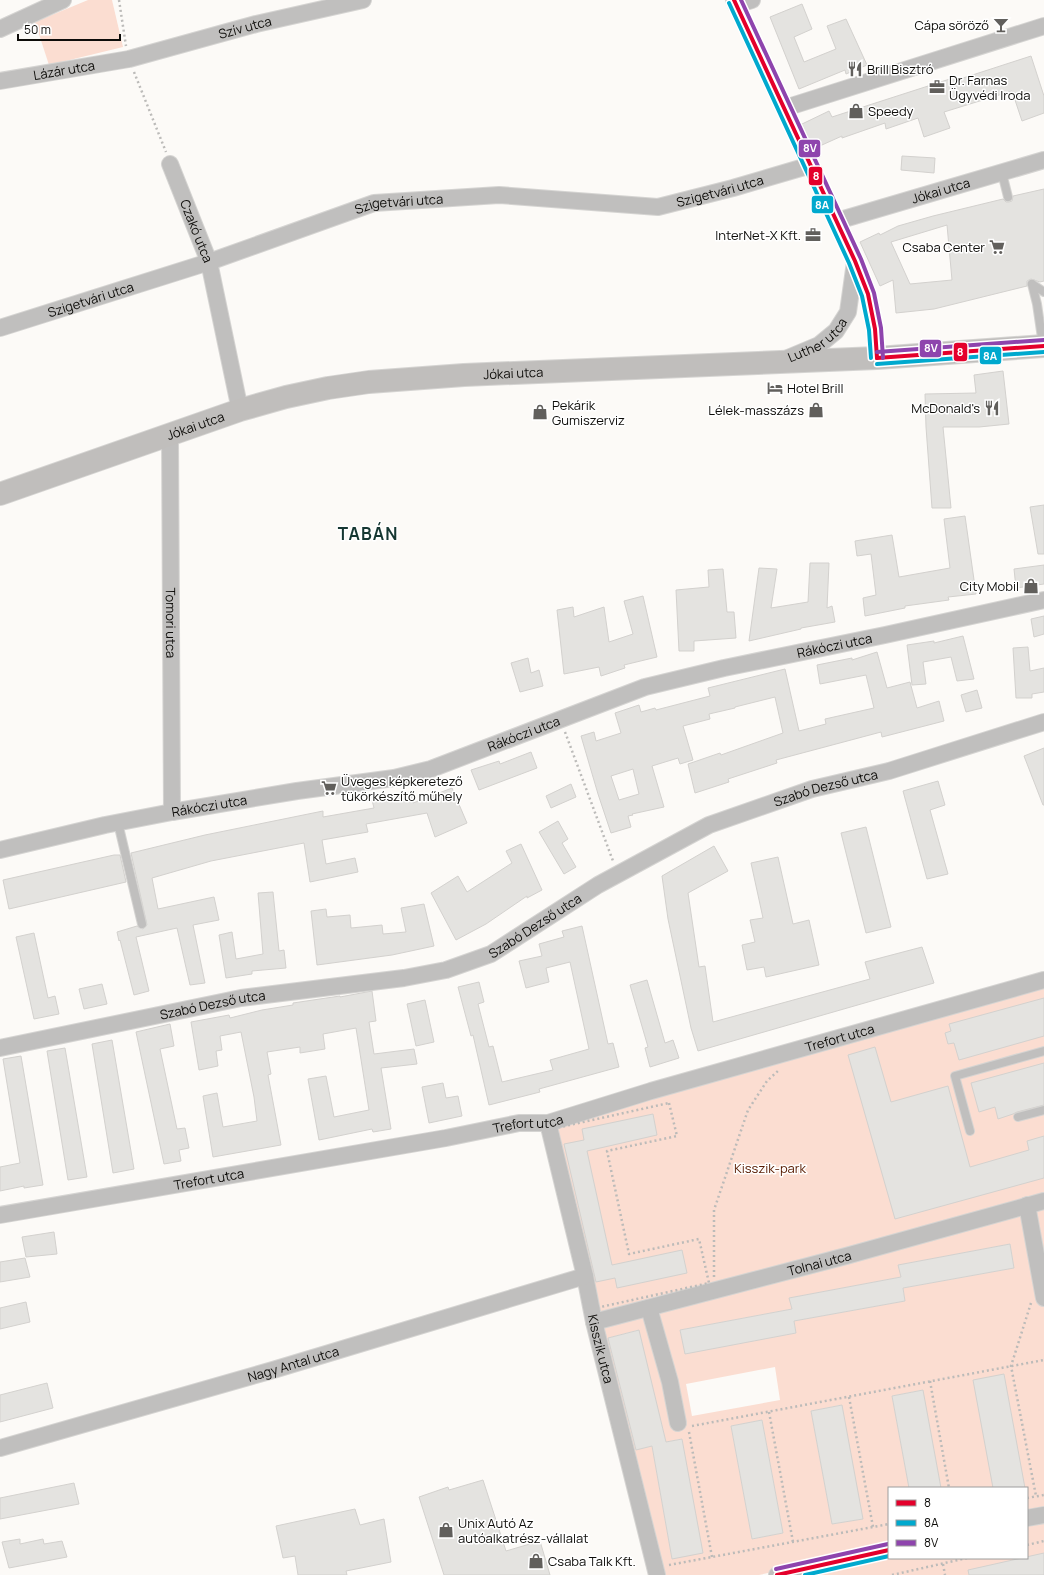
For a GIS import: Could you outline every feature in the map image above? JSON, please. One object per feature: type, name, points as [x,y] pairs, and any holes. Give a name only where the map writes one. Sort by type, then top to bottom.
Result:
[{"type":"main road","name":"Jókai utca","points":[[0,494],[240,410],[286,397],[328,388],[377,381],[464,375],[877,358],[1044,349]]},
{"type":"street","points":[[0,29],[63,0]]},
{"type":"street","name":"Szív utca","points":[[129,59],[256,24],[363,0]]},
{"type":"street","points":[[752,0],[735,2],[855,261],[868,294],[875,329],[877,358]]},
{"type":"street","points":[[785,108],[1044,26]]},
{"type":"street","name":"Lázár utca","points":[[0,81],[129,59]]},
{"type":"street","name":"Jókai utca","points":[[837,221],[1044,160]]},
{"type":"street","name":"Czakó utca","points":[[170,164],[209,262],[240,410]]},
{"type":"street","name":"Szigetvári utca","points":[[0,328],[209,262],[374,203],[499,195],[658,207],[733,188],[811,165]]},
{"type":"street","name":"Luther utca","points":[[776,362],[819,345],[836,331],[848,312],[855,261]]},
{"type":"street","name":"Tomori utca","points":[[170,435],[172,812]]},
{"type":"street","name":"Rákóczi utca","points":[[0,850],[172,812],[297,790],[394,778],[431,769],[645,687],[716,669],[885,635],[1044,600]]},
{"type":"street","name":"Szabó Dezső utca","points":[[0,1048],[242,998],[404,978],[446,970],[491,954],[598,885],[709,825],[812,788],[889,771],[1044,722]]},
{"type":"street","name":"Trefort utca","points":[[0,1215],[430,1141],[519,1123],[548,1123],[651,1091],[1044,980]]},
{"type":"street","name":"Kisszik utca","points":[[548,1123],[585,1276],[594,1322],[659,1571]]},
{"type":"street","name":"Tolnai utca","points":[[594,1322],[714,1291],[1044,1201]]},
{"type":"street","points":[[1027,1205],[1044,1298]]},
{"type":"street","name":"Nagy Antal utca","points":[[0,1448],[273,1370],[585,1276]]},
{"type":"street","points":[[650,1308],[683,1425]]},
{"type":"street","points":[[1028,1518],[1044,1514]]},
{"type":"street","points":[[777,1575],[888,1550]]},
{"type":"lane","points":[[1002,173],[1008,197]]},
{"type":"lane","points":[[1044,292],[1032,284],[1037,304],[1044,349]]},
{"type":"lane","points":[[118,823],[142,924]]},
{"type":"lane","points":[[970,1131],[955,1076],[1044,1051]]},
{"type":"lane","points":[[1018,1117],[1044,1110]]},
{"type":"path","points":[[119,0],[129,59],[170,164]]},
{"type":"path","points":[[560,719],[618,874]]},
{"type":"path","points":[[714,1291],[714,1210],[748,1110],[767,1081],[782,1067]]},
{"type":"path","points":[[669,1103],[677,1136],[606,1151],[629,1254],[699,1239],[709,1282],[596,1308],[556,1128],[669,1103]]},
{"type":"path","points":[[1036,1496],[1011,1366],[1040,1276]]},
{"type":"path","points":[[793,1542],[769,1412],[1044,1360]]},
{"type":"path","points":[[930,1382],[950,1487]]},
{"type":"path","points":[[849,1397],[873,1527]]},
{"type":"path","points":[[683,1425],[712,1557]]},
{"type":"path","points":[[1028,1498],[1044,1495]]},
{"type":"path","points":[[659,1571],[712,1557],[888,1524]]},
{"type":"path","points":[[1028,1544],[1044,1541]]},
{"type":"path","points":[[892,1575],[963,1559]]},
{"type":"path","points":[[943,1564],[945,1575]]},
{"type":"green space","points":[[88,0],[112,0],[123,47],[49,65],[35,22]]},
{"type":"green space","name":"Kisszik-park","points":[[1044,983],[1044,1198],[595,1320],[551,1125]]},
{"type":"green space","points":[[1044,1206],[1044,1512],[1028,1516],[1028,1487],[941,1487],[922,1390],[892,1396],[909,1487],[888,1487],[888,1547],[759,1575],[661,1575],[600,1326]],"holes":[[[1010,1244],[1014,1268],[903,1288],[905,1301],[794,1321],[796,1333],[685,1353],[680,1330],[792,1309],[790,1298],[901,1277],[899,1265]],[[638,1330],[666,1442],[681,1439],[672,1559],[652,1446],[636,1450],[608,1338]],[[775,1367],[780,1400],[692,1416],[686,1384]],[[841,1405],[862,1519],[832,1524],[811,1411]],[[762,1420],[783,1533],[752,1539],[731,1426]]]},
{"type":"green space","points":[[1044,1518],[1044,1575],[791,1575],[888,1558],[1028,1559],[1028,1522]]},
{"type":"building","points":[[802,4],[812,29],[794,37],[804,62],[836,49],[827,26],[846,19],[867,65],[846,74],[845,70],[799,89],[770,17]]},
{"type":"building","points":[[1031,56],[1044,96],[1044,113],[1022,121],[1012,91],[944,112],[950,128],[924,137],[918,118],[886,129],[885,123],[842,138],[842,136],[813,149],[802,124],[829,111],[832,117],[956,77],[957,80]]},
{"type":"building","points":[[902,156],[935,158],[934,173],[901,170]]},
{"type":"building","name":"Csaba Center","points":[[1044,189],[1044,281],[1040,282],[1031,279],[1027,281],[1027,286],[934,309],[896,313],[893,280],[880,286],[860,242],[879,233],[880,235],[898,226],[933,216],[1003,199],[1006,202],[1009,202],[1012,201],[1013,196]],"holes":[[[947,225],[952,280],[910,284],[891,242]]]},
{"type":"building","points":[[1003,371],[1009,424],[979,427],[943,427],[951,508],[932,508],[925,394],[976,393],[974,375]]},
{"type":"building","points":[[1044,505],[1044,554],[1038,554],[1030,507]]},
{"type":"building","points":[[965,516],[976,594],[948,597],[949,600],[905,606],[905,608],[865,616],[863,598],[876,595],[871,554],[857,556],[855,541],[892,535],[899,577],[950,568],[944,519]]},
{"type":"building","points":[[810,563],[829,563],[827,608],[832,606],[835,622],[801,628],[749,641],[759,568],[777,569],[771,608],[808,602]]},
{"type":"building","points":[[1044,565],[1044,584],[1016,588],[1014,569]]},
{"type":"building","points":[[723,569],[727,612],[734,612],[736,638],[694,641],[694,651],[679,651],[676,590],[709,587],[708,570]]},
{"type":"building","points":[[643,596],[657,657],[624,665],[625,668],[601,676],[599,667],[564,674],[557,610],[573,607],[574,617],[604,607],[609,642],[633,634],[624,601]]},
{"type":"building","points":[[1044,616],[1044,634],[1034,637],[1031,619]]},
{"type":"building","points":[[963,636],[974,679],[957,681],[951,657],[923,662],[926,684],[912,685],[907,645],[934,641],[934,643]]},
{"type":"building","points":[[1028,647],[1030,671],[1044,668],[1044,692],[1032,694],[1032,698],[1016,698],[1013,648]]},
{"type":"building","points":[[877,652],[887,688],[910,682],[917,708],[939,701],[944,721],[882,737],[881,732],[776,760],[777,763],[728,779],[729,782],[695,793],[688,764],[720,753],[721,755],[783,733],[775,697],[709,714],[710,719],[683,726],[693,760],[680,764],[678,758],[652,766],[664,807],[632,814],[633,815],[628,816],[631,827],[611,833],[581,736],[594,732],[596,741],[621,733],[615,713],[639,705],[641,712],[655,708],[656,710],[710,696],[708,688],[785,669],[799,731],[826,724],[825,719],[874,708],[866,675],[820,684],[817,665],[852,658],[852,660]],"holes":[[[633,769],[639,794],[619,800],[611,776]]]},
{"type":"building","points":[[528,658],[531,673],[539,670],[543,686],[520,692],[511,663]]},
{"type":"building","points":[[977,690],[982,708],[966,712],[961,695]]},
{"type":"building","points":[[1044,748],[1044,805],[1043,805],[1024,756]]},
{"type":"building","points":[[531,752],[537,768],[479,790],[471,770],[499,761],[500,764]]},
{"type":"building","points":[[938,781],[945,805],[930,810],[948,874],[927,879],[903,791]]},
{"type":"building","points":[[571,784],[576,797],[551,808],[546,796]]},
{"type":"building","points":[[452,788],[467,823],[435,837],[427,813],[366,824],[368,832],[322,840],[326,864],[355,858],[358,872],[310,882],[304,843],[211,861],[152,878],[158,909],[214,897],[219,920],[193,925],[205,983],[190,985],[177,928],[136,937],[149,991],[134,995],[117,932],[137,926],[143,929],[147,925],[131,853],[205,835],[323,811],[323,817],[374,808],[372,800],[411,794],[413,803]]},
{"type":"building","points":[[558,821],[568,839],[562,843],[576,867],[564,874],[539,832]]},
{"type":"building","points":[[866,827],[891,927],[866,933],[841,833]]},
{"type":"building","points":[[521,844],[542,890],[527,898],[527,896],[486,924],[456,940],[431,893],[458,876],[467,892],[512,863],[506,851]]},
{"type":"building","points":[[714,846],[728,871],[688,893],[699,967],[705,966],[713,1022],[870,979],[865,962],[922,947],[934,983],[698,1051],[691,1028],[668,919],[662,876]]},
{"type":"building","points":[[114,855],[120,855],[126,882],[9,909],[3,880]]},
{"type":"building","points":[[778,857],[793,924],[809,920],[819,965],[766,977],[764,967],[747,970],[742,945],[755,942],[750,920],[763,918],[751,863]]},
{"type":"building","points":[[273,892],[279,951],[284,950],[286,968],[252,971],[252,974],[226,978],[219,935],[232,932],[236,959],[263,954],[258,893]]},
{"type":"building","points":[[424,904],[434,946],[392,955],[317,965],[311,911],[326,909],[327,917],[350,915],[351,928],[382,925],[383,934],[406,932],[401,908]]},
{"type":"building","points":[[582,926],[608,1044],[613,1043],[619,1067],[539,1089],[540,1092],[489,1105],[473,1035],[471,1036],[458,987],[479,982],[484,1002],[478,1004],[489,1047],[493,1046],[502,1082],[553,1070],[550,1060],[589,1049],[570,962],[546,968],[549,982],[526,988],[519,961],[542,956],[539,944],[564,937],[562,931]]},
{"type":"building","points":[[34,933],[48,998],[55,996],[59,1014],[34,1019],[16,937]]},
{"type":"building","points":[[647,980],[665,1043],[673,1040],[679,1058],[650,1067],[645,1048],[648,1047],[630,985]]},
{"type":"building","points":[[102,984],[107,1004],[84,1009],[79,989]]},
{"type":"building","points":[[372,991],[376,1021],[369,1022],[374,1054],[414,1049],[417,1064],[381,1068],[391,1129],[373,1132],[372,1129],[319,1140],[308,1079],[326,1076],[334,1117],[369,1110],[356,1028],[323,1034],[325,1049],[300,1053],[300,1047],[267,1052],[271,1074],[268,1075],[281,1145],[213,1157],[203,1096],[217,1093],[223,1127],[257,1121],[254,1097],[241,1032],[220,1036],[222,1050],[216,1051],[218,1066],[199,1070],[191,1022],[229,1015],[230,1018],[262,1010],[293,1005],[293,1003]]},
{"type":"building","points":[[1044,998],[1044,1036],[959,1060],[954,1043],[948,1044],[945,1033],[951,1031],[949,1024]]},
{"type":"building","points":[[425,1000],[434,1042],[416,1046],[407,1004]]},
{"type":"building","points":[[170,1024],[174,1046],[160,1049],[177,1129],[185,1128],[189,1148],[179,1150],[181,1161],[164,1164],[136,1032]]},
{"type":"building","points":[[112,1040],[134,1169],[113,1173],[92,1044]]},
{"type":"building","points":[[875,1047],[891,1102],[948,1086],[970,1167],[1029,1150],[1027,1141],[1044,1136],[1044,1178],[895,1219],[848,1055]]},
{"type":"building","points":[[65,1048],[87,1177],[68,1180],[47,1051]]},
{"type":"building","points":[[21,1056],[43,1185],[24,1188],[24,1186],[0,1191],[0,1167],[20,1163],[3,1059]]},
{"type":"building","points":[[1044,1063],[1044,1105],[998,1119],[995,1107],[979,1112],[971,1083]]},
{"type":"building","points":[[443,1083],[446,1098],[458,1096],[462,1116],[429,1123],[422,1087]]},
{"type":"building","points":[[653,1114],[657,1135],[587,1151],[612,1265],[682,1250],[687,1273],[617,1288],[615,1278],[596,1282],[564,1144],[584,1140],[582,1129]]},
{"type":"building","points":[[54,1232],[57,1254],[26,1257],[22,1237]]},
{"type":"building","points":[[1010,1244],[1014,1268],[903,1288],[905,1301],[794,1321],[796,1333],[685,1354],[680,1330],[792,1309],[789,1298],[901,1277],[898,1265]]},
{"type":"building","points":[[25,1258],[30,1277],[0,1282],[0,1262]]},
{"type":"building","points":[[26,1302],[30,1322],[0,1329],[0,1308]]},
{"type":"building","points":[[639,1330],[666,1442],[682,1439],[703,1553],[672,1559],[652,1446],[636,1450],[608,1338]]},
{"type":"building","points":[[1004,1374],[1025,1487],[993,1487],[973,1380]]},
{"type":"building","points":[[47,1383],[53,1408],[0,1422],[0,1395]]},
{"type":"building","points":[[923,1390],[941,1487],[909,1487],[892,1396]]},
{"type":"building","points":[[842,1405],[863,1519],[832,1524],[811,1411]]},
{"type":"building","points":[[762,1420],[783,1533],[752,1539],[731,1426]]},
{"type":"building","points":[[483,1480],[506,1551],[540,1541],[550,1575],[444,1575],[419,1497],[448,1487],[449,1490]]},
{"type":"building","points":[[74,1483],[79,1504],[0,1519],[0,1498]]},
{"type":"building","points":[[355,1509],[360,1525],[384,1519],[391,1562],[346,1571],[347,1575],[298,1575],[295,1556],[283,1558],[276,1526]]},
{"type":"building","points":[[20,1539],[20,1544],[43,1539],[44,1544],[62,1541],[67,1557],[9,1568],[2,1542]]},
{"type":"building","points":[[1044,1553],[1044,1575],[969,1575],[968,1570],[1017,1559],[1028,1559],[1028,1557]]},
{"type":"transit line","name":"8","points":[[734,0],[855,261],[868,294],[875,329],[877,358]]},
{"type":"transit line","name":"8V","points":[[741,0],[861,259],[874,293],[881,328],[883,358]]},
{"type":"transit line","name":"8A","points":[[729,3],[849,263],[862,296],[869,330],[871,358]]},
{"type":"transit line","name":"8V","points":[[877,352],[1044,340]]},
{"type":"transit line","name":"8","points":[[877,358],[1044,346]]},
{"type":"transit line","name":"8A","points":[[877,364],[1044,352]]},
{"type":"transit line","name":"8V","points":[[776,1569],[888,1544]]},
{"type":"transit line","name":"8","points":[[777,1575],[888,1550]]},
{"type":"transit line","name":"8A","points":[[805,1575],[888,1556]]},
{"type":"place","name":"Cápa söröző","points":[[1001,25]]},
{"type":"place","name":"Brill Bisztró","points":[[855,69]]},
{"type":"place","name":"Dr. Farnas Ügyvédi Iroda","points":[[937,87]]},
{"type":"place","name":"Speedy","points":[[856,111]]},
{"type":"place","name":"InterNet-X Kft.","points":[[813,235]]},
{"type":"place","name":"Csaba Center","points":[[997,247]]},
{"type":"place","name":"Hotel Brill","points":[[775,388]]},
{"type":"place","name":"McDonald's","points":[[992,408]]},
{"type":"place","name":"Lélek-masszázs","points":[[816,410]]},
{"type":"place","name":"Pekárik Gumiszerviz","points":[[540,412]]},
{"type":"place","name":"City Mobil","points":[[1031,586]]},
{"type":"place","name":"Üveges képkeretező tükörkészítő műhely","points":[[329,788]]},
{"type":"place","name":"Unix Autó Az autóalkatrész-vállalat","points":[[446,1530]]},
{"type":"place","name":"Csaba Talk Kft.","points":[[536,1561]]},
{"type":"district","name":"TABÁN","points":[[368,533]]}]
